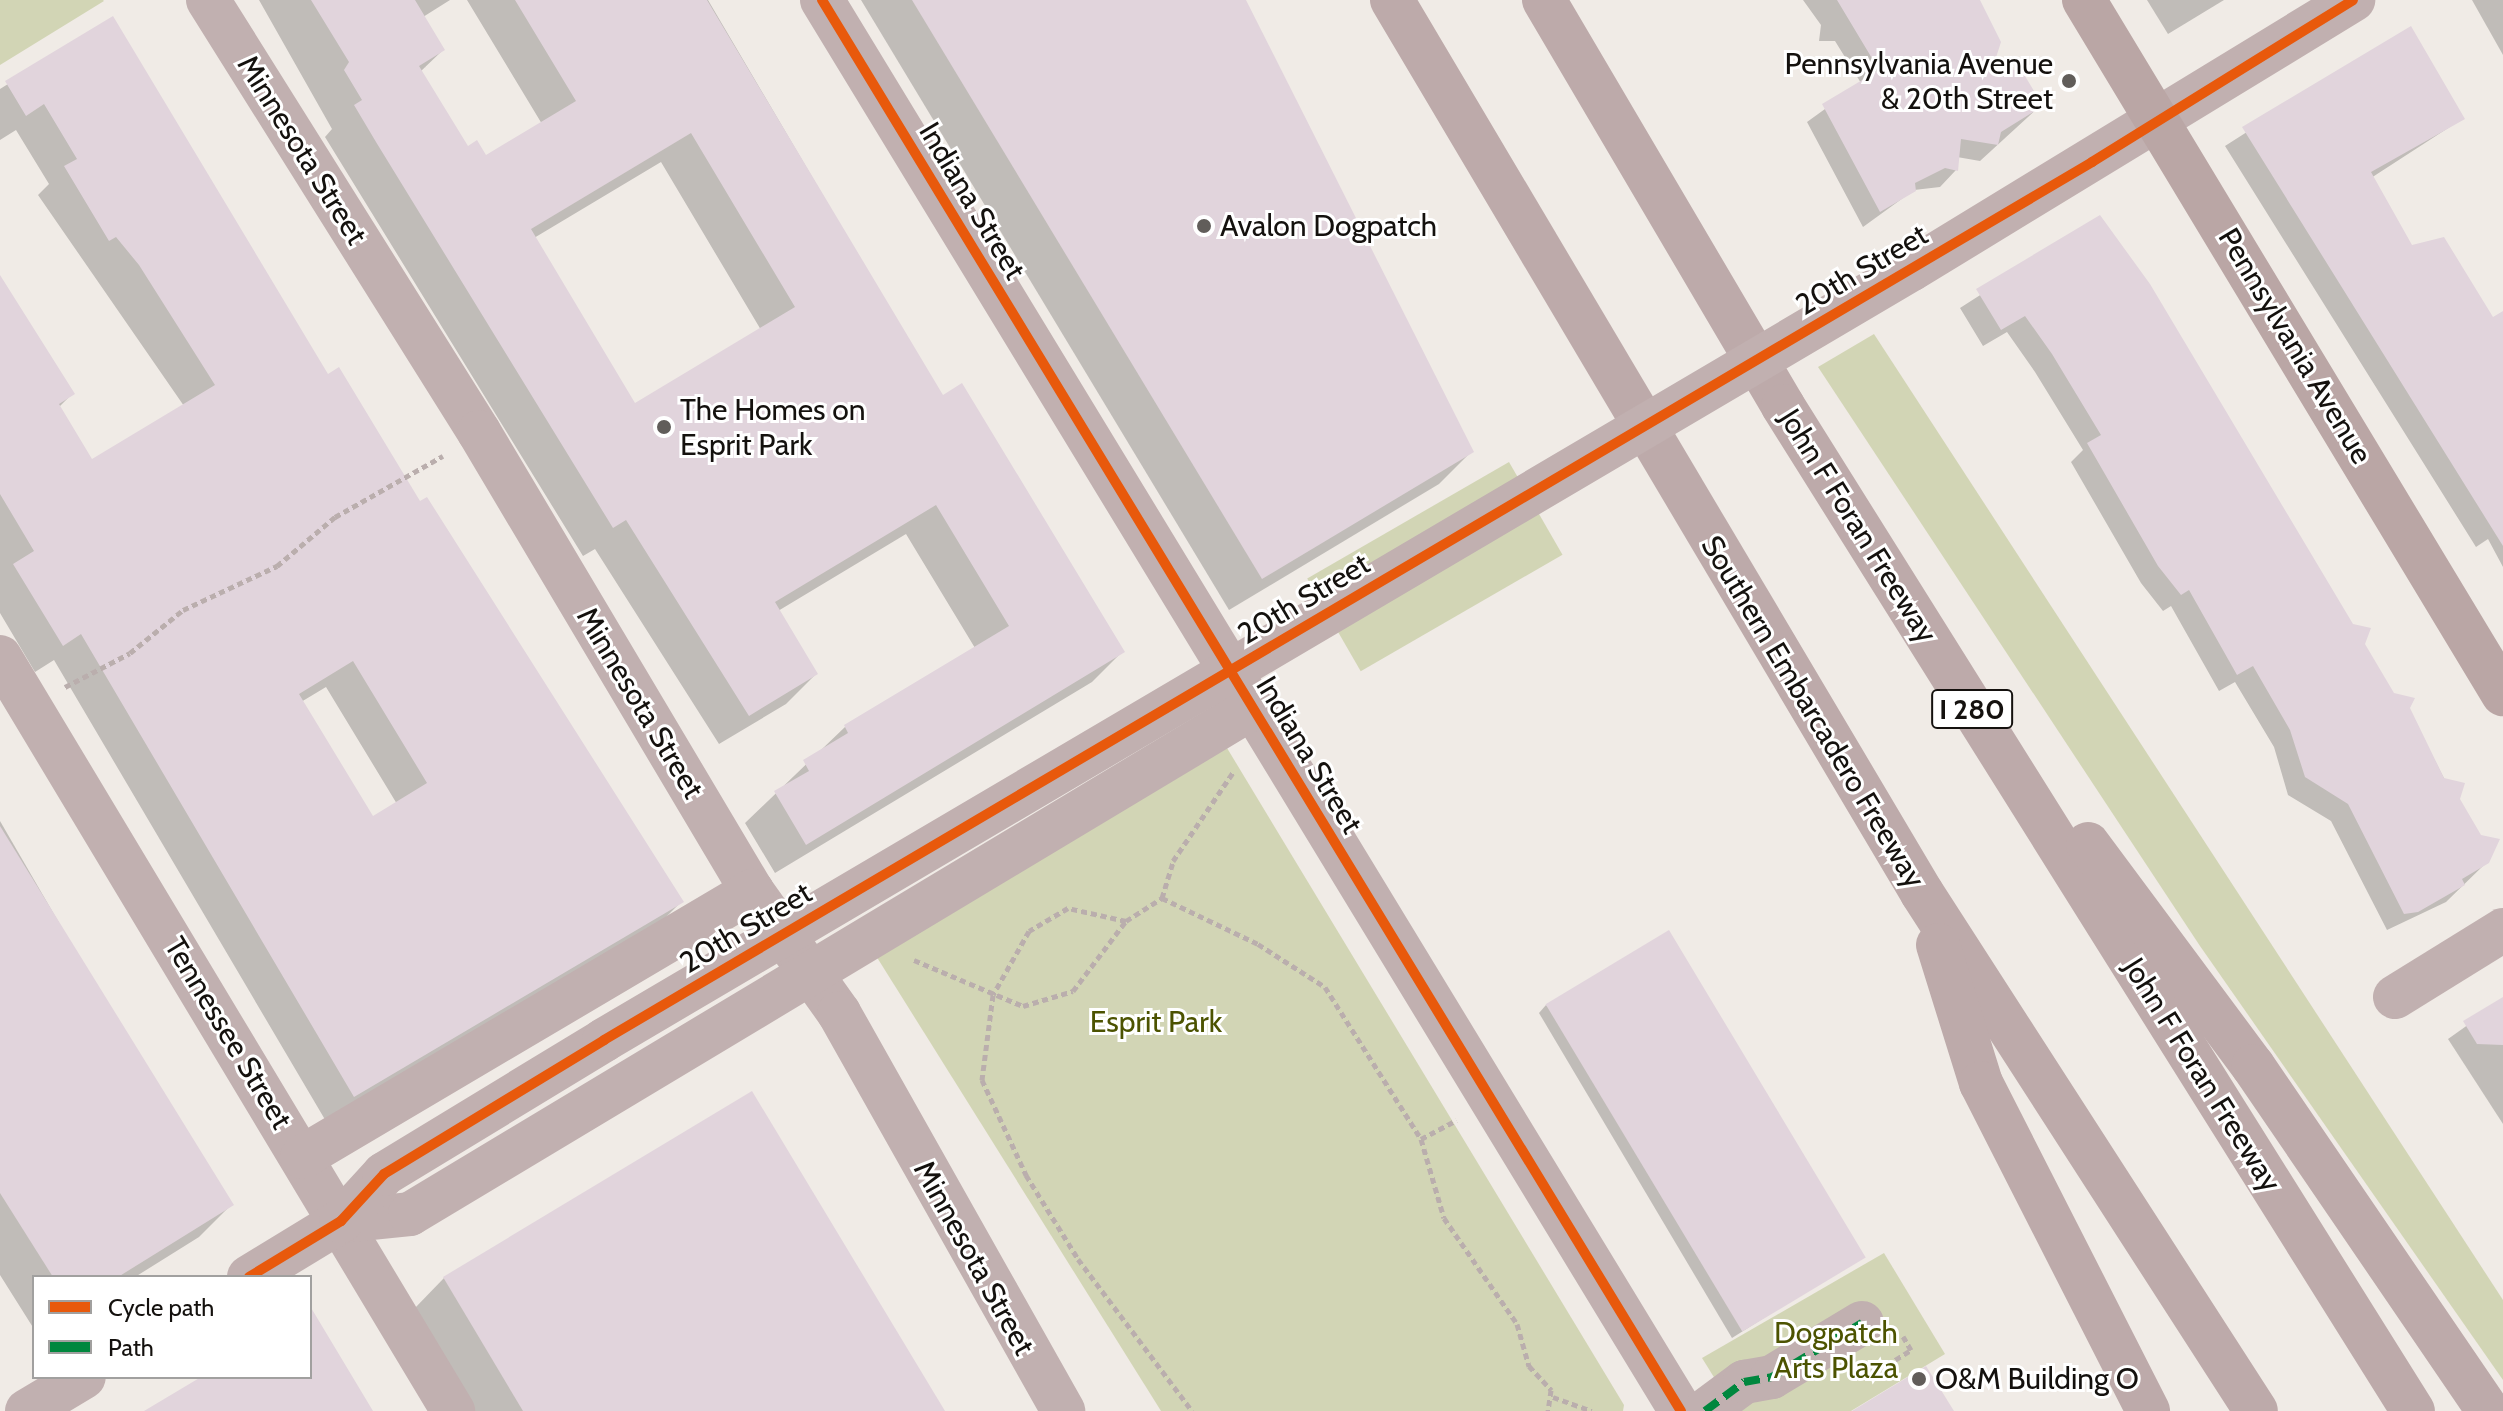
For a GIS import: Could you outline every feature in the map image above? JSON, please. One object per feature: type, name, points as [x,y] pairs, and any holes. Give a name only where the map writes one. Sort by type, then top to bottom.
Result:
[{"type":"highway","name":"Southern Embarcadero Freeway","points":[[1392,0],[1922,893],[2256,1411]]},
{"type":"highway","name":"John F Foran Freeway","points":[[1544,0],[1892,581],[2413,1411]]},
{"type":"highway","points":[[1892,581],[2253,1066],[2488,1411]]},
{"type":"highway","points":[[1922,893],[1981,1083],[2148,1411]]},
{"type":"main road","name":"Pennsylvania Avenue","points":[[2084,0],[2503,694]]},
{"type":"street","name":"Minnesota Street","points":[[208,0],[479,432],[752,891],[807,969],[1063,1411]]},
{"type":"street","name":"Indiana Street","points":[[822,0],[1681,1411]]},
{"type":"street","name":"20th Street","points":[[252,1275],[341,1221],[384,1174],[604,1040],[1912,269],[2353,0]]},
{"type":"street","name":"Tennessee Street","points":[[0,657],[453,1411]]},
{"type":"street","name":"20th Street","points":[[341,1221],[410,1214],[860,937],[1252,708]]},
{"type":"street","points":[[302,1157],[752,891]]},
{"type":"street","points":[[2395,997],[2503,930]]},
{"type":"street","points":[[1705,1411],[1744,1382],[1772,1377],[1862,1323]]},
{"type":"street","points":[[27,1411],[81,1379]]},
{"type":"path","points":[[29,706],[130,653],[183,610],[277,566],[335,517],[479,432]]},
{"type":"path","points":[[860,937],[1023,1006],[1073,991],[1126,921],[1162,898],[1173,861],[1231,780],[1252,708]]},
{"type":"path","points":[[1162,898],[1258,944],[1325,987],[1421,1139],[1444,1218],[1517,1324],[1529,1366],[1553,1397],[1592,1411]]},
{"type":"path","points":[[1126,921],[1068,908],[1045,916],[993,995],[982,1080],[1002,1130],[1078,1259],[1192,1411]]},
{"type":"path","points":[[1887,1365],[1910,1351]]},
{"type":"path","points":[[1548,1411],[1553,1397]]},
{"type":"green space","points":[[0,0],[103,0],[104,1],[0,65]]},
{"type":"green space","points":[[1874,334],[2503,1300],[2503,1380],[2200,946],[1818,367]]},
{"type":"green space","points":[[1509,462],[1563,555],[1361,671],[1307,578]]},
{"type":"green space","name":"Esprit Park","points":[[1227,748],[1624,1405],[1623,1411],[1161,1411],[873,951]]},
{"type":"green space","name":"Dogpatch Arts Plaza","points":[[1884,1253],[1945,1354],[1851,1411],[1735,1411],[1702,1358]]},
{"type":"building","name":"The Homes on Esprit Park","points":[[311,0],[415,0],[445,50],[419,66],[468,146],[477,140],[486,155],[576,101],[515,0],[707,0],[943,395],[962,383],[1125,652],[806,845],[774,791],[809,771],[803,760],[848,733],[844,725],[1009,626],[936,505],[775,602],[818,674],[749,716],[626,520],[613,528],[376,142],[354,105],[362,100],[344,70],[349,62]],"holes":[[[691,133],[795,307],[635,403],[531,229]]]},
{"type":"building","name":"Avalon Dogpatch","points":[[912,0],[1246,0],[1474,452],[1262,579]]},
{"type":"building","points":[[1837,0],[1980,0],[2001,42],[1993,67],[2022,71],[2043,106],[2001,132],[1998,145],[1961,139],[1958,171],[1945,168],[1915,183],[1916,191],[1880,212],[1822,104],[1879,70]]},
{"type":"building","points":[[113,16],[328,374],[339,367],[420,501],[427,497],[684,902],[354,1097],[81,634],[63,646],[13,564],[34,551],[0,494],[0,275],[75,394],[59,404],[92,459],[215,385],[139,265],[116,237],[109,241],[64,166],[77,159],[44,104],[26,116],[5,81]],"holes":[[[353,661],[427,783],[373,816],[299,694]]]},
{"type":"building","points":[[2411,26],[2465,119],[2371,172],[2412,245],[2444,237],[2493,317],[2503,311],[2503,546],[2242,127]]},
{"type":"building","points":[[2100,215],[2150,284],[2353,624],[2371,628],[2365,644],[2394,693],[2415,698],[2410,708],[2444,778],[2465,783],[2460,799],[2481,835],[2500,839],[2489,863],[2462,879],[2465,885],[2418,912],[2404,914],[2348,804],[2305,777],[2290,730],[2253,666],[2237,675],[2189,590],[2181,595],[2158,566],[2087,443],[2101,435],[2052,354],[2025,316],[2001,330],[1976,289]]},
{"type":"building","points":[[0,826],[234,1205],[121,1275],[52,1275],[0,1193]]},
{"type":"building","points":[[1669,930],[1866,1257],[1742,1332],[1546,1004]]},
{"type":"building","points":[[2503,997],[2503,1045],[2477,1044],[2463,1021]]},
{"type":"building","points":[[752,1091],[945,1411],[523,1411],[443,1277]]},
{"type":"building","points":[[312,1309],[373,1411],[144,1411],[198,1379],[312,1379]]},
{"type":"building","name":"O&M Building O","points":[[1926,1366],[1954,1411],[1852,1411]]},
{"type":"marked path","points":[[1705,1411],[1744,1382],[1772,1377],[1862,1323]]},
{"type":"cycle path","points":[[822,0],[1681,1411]]},
{"type":"cycle path","points":[[252,1275],[341,1221],[384,1174],[604,1040],[2092,162],[2353,0]]},
{"type":"place","name":"Pennsylvania Avenue & 20th Street","points":[[2069,81]]},
{"type":"place","name":"Avalon Dogpatch","points":[[1204,226]]},
{"type":"place","name":"The Homes on Esprit Park","points":[[664,427]]},
{"type":"place","name":"O&M Building O","points":[[1919,1379]]}]
